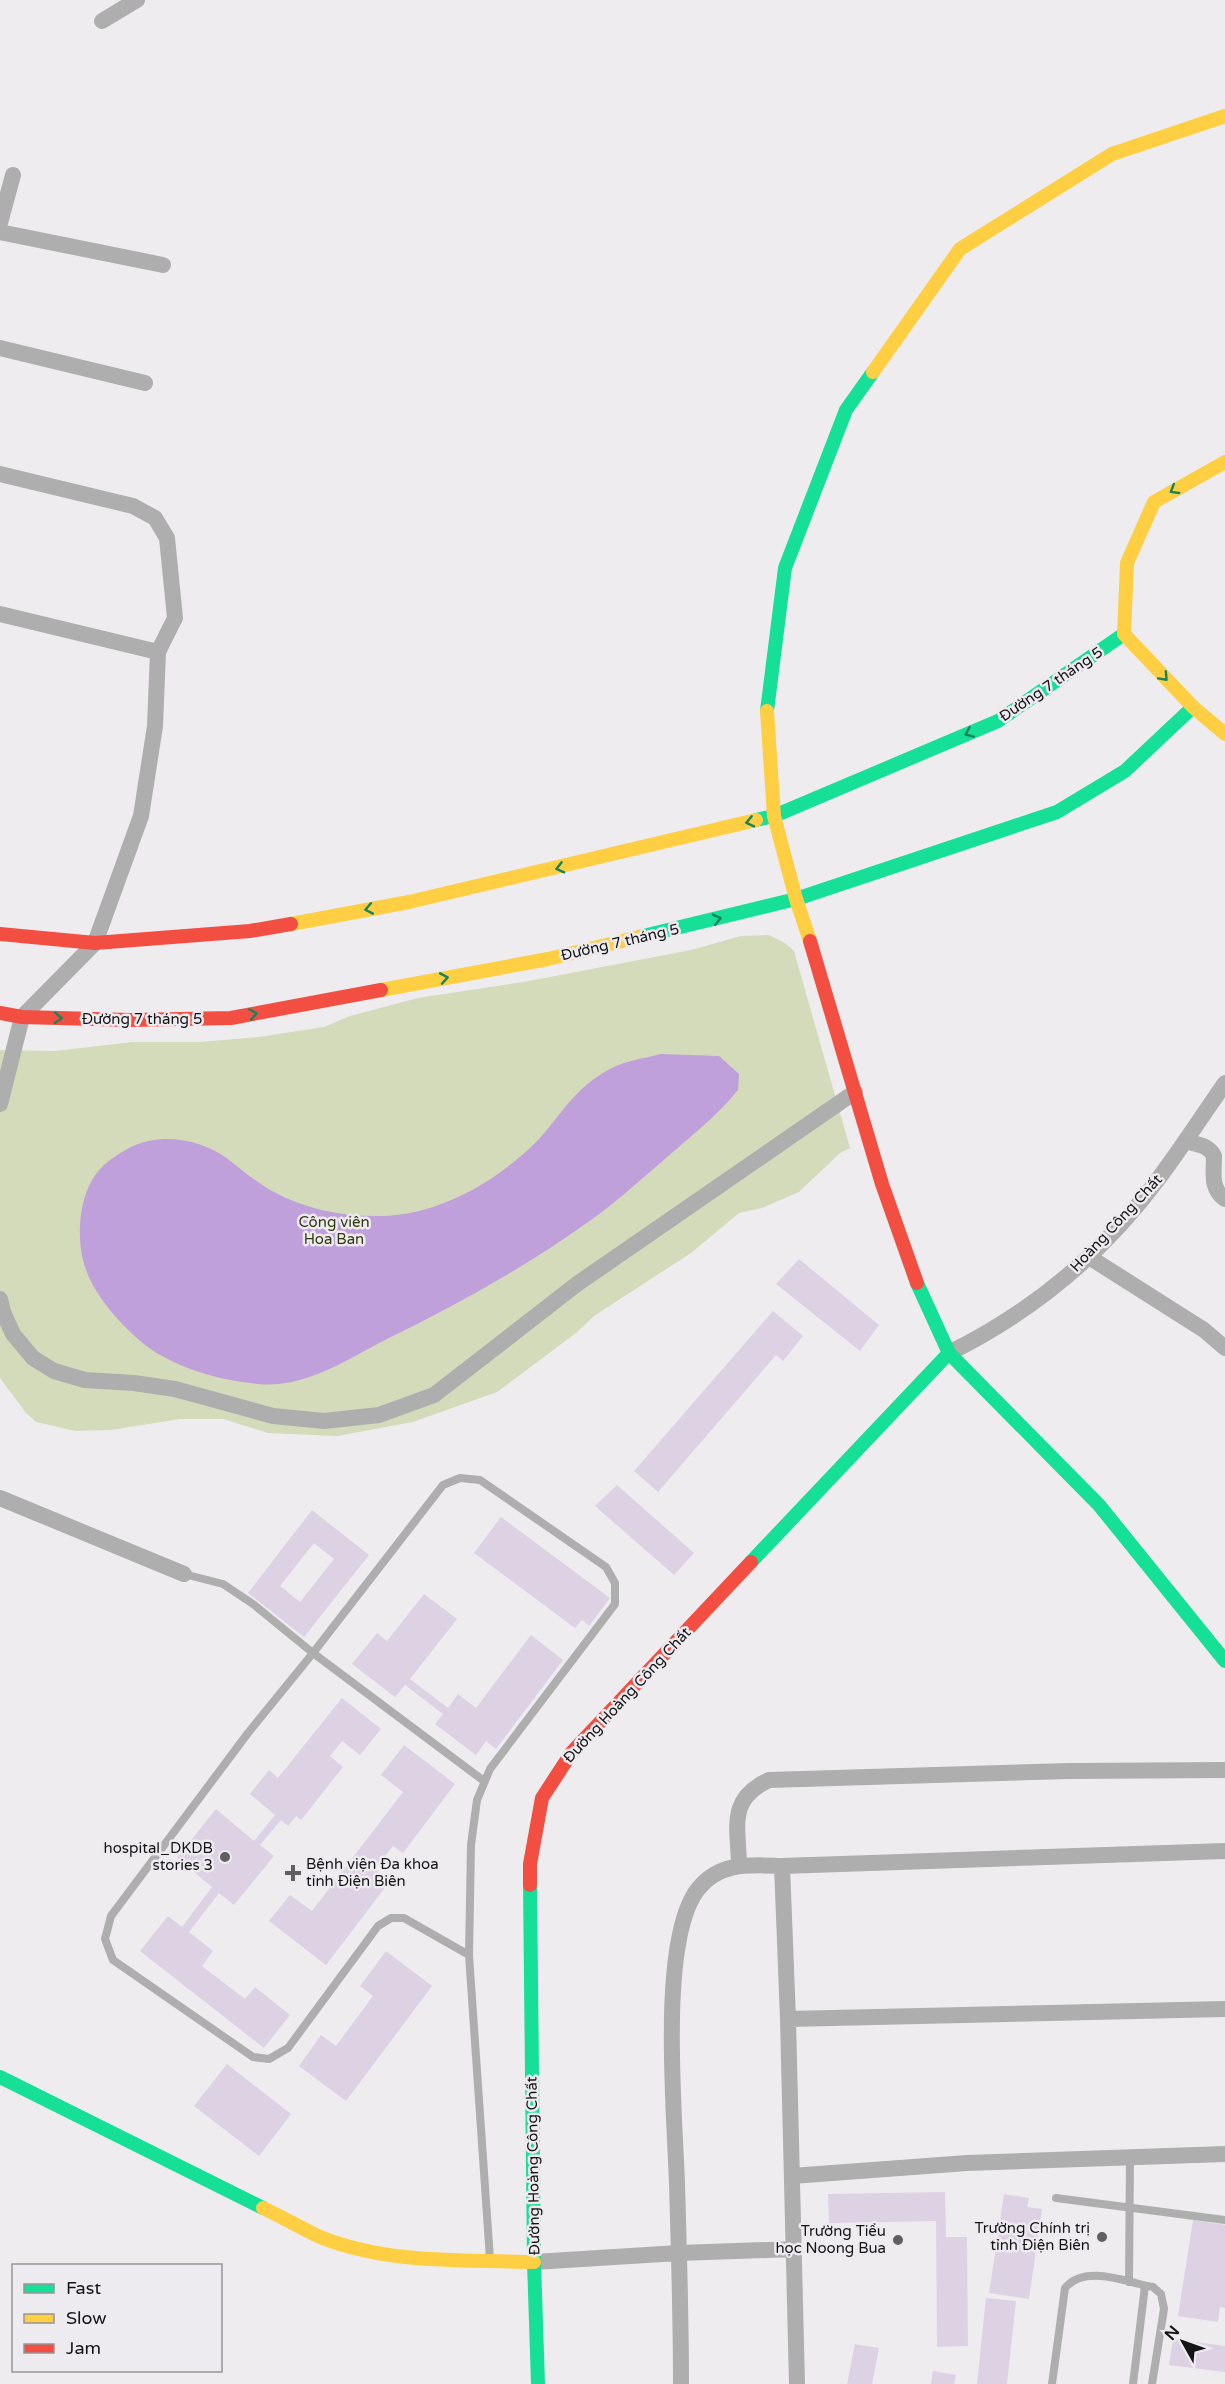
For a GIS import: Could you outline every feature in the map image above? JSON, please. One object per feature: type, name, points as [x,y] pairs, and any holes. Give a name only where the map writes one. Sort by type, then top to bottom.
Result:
[{"type":"street","points":[[102,21],[137,0]]},
{"type":"street","points":[[1225,116],[1112,154],[960,249],[846,410],[785,568],[767,707],[774,816],[796,899],[820,970],[882,1184],[923,1299],[949,1353],[1100,1505],[1225,1661]]},
{"type":"street","points":[[0,223],[13,175]]},
{"type":"street","points":[[0,232],[163,265]]},
{"type":"street","points":[[0,348],[145,383]]},
{"type":"street","points":[[1225,462],[1154,502],[1127,563],[1124,634],[1193,708],[1225,734]]},
{"type":"street","points":[[0,474],[133,506],[155,518],[167,538],[175,618],[158,652],[155,726],[141,816],[95,943],[22,1017],[0,1104]]},
{"type":"street","points":[[0,614],[158,652]]},
{"type":"street","name":"Đường 7 tháng 5","points":[[0,934],[95,943],[250,931],[409,902],[774,816],[998,721],[1124,634]]},
{"type":"street","name":"Đường 7 tháng 5","points":[[0,1013],[22,1017],[130,1020],[231,1018],[548,959],[796,899],[1057,812],[1125,771],[1193,708]]},
{"type":"street","name":"Hoàng Công Chất","points":[[949,1353],[993,1329],[1056,1286],[1089,1257],[1159,1179],[1225,1083]]},
{"type":"street","points":[[0,1299],[13,1334],[33,1358],[54,1371],[85,1380],[134,1383],[175,1389],[273,1416],[324,1421],[379,1415],[434,1395],[577,1284],[855,1092]]},
{"type":"street","points":[[1185,1141],[1212,1151],[1214,1185],[1217,1193],[1225,1198]]},
{"type":"street","points":[[1089,1257],[1204,1330],[1225,1348]]},
{"type":"street","name":"Đường Hoàng Công Chất","points":[[538,2384],[534,2262],[530,1863],[542,1798],[572,1752],[949,1353]]},
{"type":"street","points":[[0,1498],[184,1574]]},
{"type":"street","points":[[740,1864],[737,1820],[741,1801],[754,1787],[769,1780],[1070,1771],[1225,1770]]},
{"type":"street","points":[[681,2384],[672,2024],[676,1950],[687,1906],[699,1888],[722,1870],[740,1864],[782,1866],[1225,1851]]},
{"type":"street","points":[[782,1866],[789,2019],[797,2384]]},
{"type":"street","points":[[789,2019],[1225,2009]]},
{"type":"street","points":[[0,2077],[321,2237],[368,2251],[414,2258],[534,2262],[795,2249]]},
{"type":"street","points":[[792,2176],[967,2163],[1225,2154]]},
{"type":"lane","points":[[469,1954],[404,1918],[391,1918],[378,1926],[288,2048],[269,2059],[253,2057],[113,1960],[105,1939],[111,1916],[248,1732],[314,1653],[443,1485],[460,1478],[480,1480],[606,1567],[615,1583],[615,1604],[490,1769],[477,1800],[471,1845],[469,1954],[490,2260]]},
{"type":"lane","points":[[184,1574],[223,1584],[252,1604],[484,1781]]},
{"type":"lane","points":[[1129,2282],[1130,2157]]},
{"type":"lane","points":[[1056,2198],[1225,2220]]},
{"type":"lane","points":[[1052,2384],[1065,2288],[1071,2281],[1091,2275],[1153,2287],[1161,2294],[1164,2309],[1152,2384]]},
{"type":"lane","points":[[1133,2384],[1145,2286]]},
{"type":"green space","name":"Công viên Hoa Ban","points":[[769,935],[785,943],[794,951],[850,1148],[840,1153],[799,1192],[762,1208],[739,1213],[691,1253],[594,1316],[576,1333],[497,1392],[413,1422],[337,1436],[268,1433],[223,1419],[180,1419],[111,1430],[76,1431],[36,1422],[26,1413],[0,1378],[0,1050],[55,1051],[133,1042],[199,1042],[258,1037],[324,1027],[350,1016],[418,998],[529,981],[691,950],[741,936]]},
{"type":"shaded area","points":[[661,1054],[719,1056],[739,1074],[738,1090],[703,1126],[624,1194],[558,1243],[462,1300],[325,1371],[292,1382],[258,1384],[221,1378],[184,1367],[140,1341],[107,1307],[86,1270],[80,1245],[80,1231],[87,1190],[104,1165],[133,1146],[157,1139],[195,1143],[218,1152],[249,1176],[285,1198],[312,1208],[354,1215],[405,1214],[448,1202],[488,1181],[539,1139],[575,1095],[593,1080],[617,1066]]},
{"type":"building","points":[[799,1259],[879,1325],[860,1351],[776,1284]]},
{"type":"building","points":[[773,1311],[803,1336],[783,1361],[776,1355],[658,1492],[634,1471]]},
{"type":"building","points":[[617,1485],[694,1553],[674,1575],[595,1506]]},
{"type":"building","points":[[312,1510],[369,1555],[304,1637],[248,1593]],"holes":[[[314,1543],[334,1559],[300,1602],[280,1586]]]},
{"type":"building","points":[[501,1517],[610,1598],[589,1626],[582,1620],[575,1628],[474,1553]]},
{"type":"building","points":[[424,1594],[457,1619],[410,1679],[448,1708],[458,1694],[476,1708],[531,1635],[563,1660],[496,1749],[486,1741],[476,1755],[435,1724],[443,1714],[405,1685],[395,1697],[352,1664],[377,1633],[387,1641]]},
{"type":"building","points":[[342,1698],[381,1729],[360,1755],[342,1741],[330,1756],[343,1767],[301,1820],[296,1816],[288,1826],[281,1820],[260,1845],[274,1856],[234,1905],[219,1893],[189,1932],[213,1951],[202,1966],[245,1999],[255,1987],[290,2015],[264,2048],[140,1951],[168,1916],[182,1927],[212,1887],[177,1858],[216,1809],[254,1841],[275,1815],[250,1794],[269,1770],[278,1778]]},
{"type":"building","points":[[404,1745],[455,1784],[403,1853],[393,1846],[375,1869],[390,1881],[326,1965],[269,1921],[290,1895],[312,1911],[403,1792],[381,1775]]},
{"type":"building","points":[[386,1951],[432,1986],[346,2101],[299,2066],[321,2035],[336,2046],[373,1996],[360,1986]]},
{"type":"building","points":[[227,2064],[291,2114],[259,2156],[194,2106]]},
{"type":"building","points":[[945,2192],[946,2237],[967,2237],[968,2346],[937,2347],[936,2221],[829,2223],[828,2194]]},
{"type":"building","points":[[1004,2194],[1029,2198],[1027,2207],[1042,2209],[1029,2299],[989,2293]]},
{"type":"building","points":[[1193,2220],[1225,2225],[1225,2308],[1220,2307],[1218,2322],[1178,2316]]},
{"type":"building","points":[[986,2298],[1016,2301],[1007,2384],[977,2384]]},
{"type":"building","points":[[1173,2339],[1225,2346],[1225,2372],[1169,2365]]},
{"type":"building","points":[[855,2344],[879,2348],[872,2384],[847,2384]]},
{"type":"building","points":[[933,2371],[956,2375],[954,2384],[931,2384]]},
{"type":"traffic: fast","points":[[767,711],[785,568],[846,410],[873,372]]},
{"type":"traffic: fast","points":[[756,820],[774,816],[998,721],[1124,634]]},
{"type":"traffic: fast","points":[[639,937],[796,899],[1057,812],[1125,771],[1193,707]]},
{"type":"traffic: fast","points":[[917,1283],[949,1353],[1099,1505],[1225,1661]]},
{"type":"traffic: fast","points":[[751,1562],[949,1353]]},
{"type":"traffic: fast","points":[[530,1885],[534,2262],[538,2384]]},
{"type":"traffic: fast","points":[[0,2077],[263,2208]]},
{"type":"traffic: slow","points":[[873,372],[960,249],[1112,154],[1225,116]]},
{"type":"traffic: slow","points":[[1225,462],[1154,502],[1127,563],[1124,634],[1193,707],[1225,734]]},
{"type":"traffic: slow","points":[[767,711],[774,816],[796,899],[810,941]]},
{"type":"traffic: slow","points":[[291,924],[409,902],[756,820]]},
{"type":"traffic: slow","points":[[381,990],[548,959],[639,937]]},
{"type":"traffic: slow","points":[[263,2208],[320,2237],[372,2252],[426,2259],[534,2262]]},
{"type":"traffic: jam","points":[[0,934],[95,943],[250,931],[291,924]]},
{"type":"traffic: jam","points":[[810,941],[882,1184],[917,1283]]},
{"type":"traffic: jam","points":[[0,1013],[22,1017],[130,1020],[231,1018],[381,990]]},
{"type":"traffic: jam","points":[[530,1885],[530,1864],[542,1798],[572,1752],[751,1562]]},
{"type":"place","name":"hospital_DKDB stories 3","points":[[225,1857]]},
{"type":"place","name":"Bệnh viện Đa khoa tỉnh Điện Biên","points":[[293,1873]]},
{"type":"place","name":"Trường Chính trị tỉnh Điện Biên","points":[[1102,2237]]},
{"type":"place","name":"Trường Tiểu học Noong Bua","points":[[898,2240]]}]
